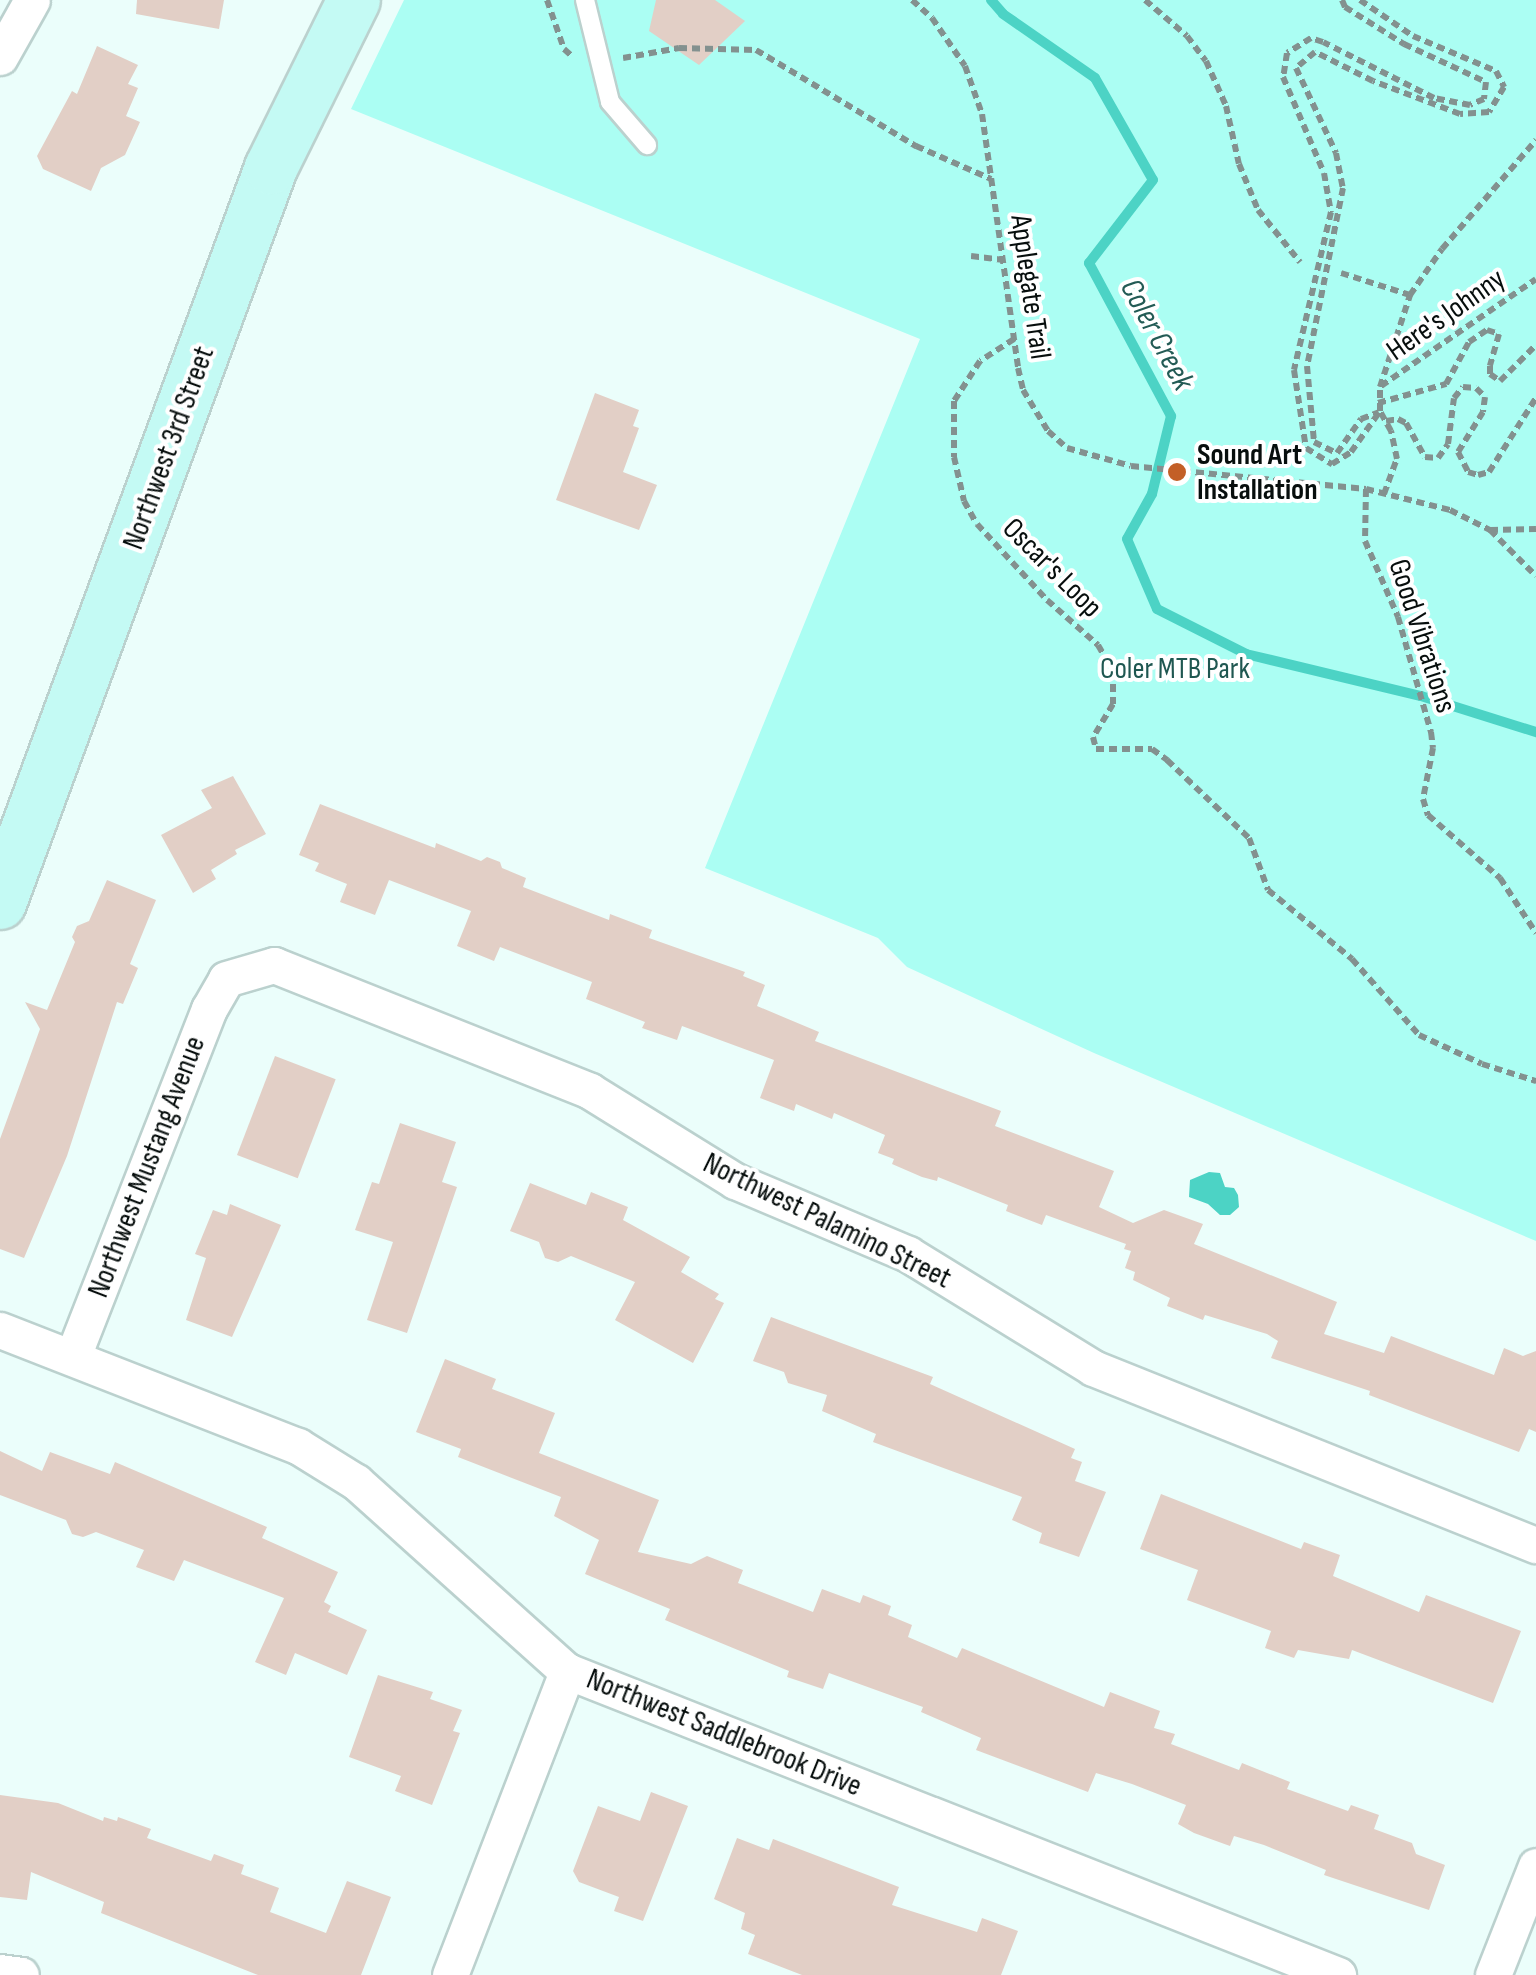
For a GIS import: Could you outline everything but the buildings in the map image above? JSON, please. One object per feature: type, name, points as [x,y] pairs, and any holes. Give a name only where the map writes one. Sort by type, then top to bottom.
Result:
[{"type":"street","points":[[0,57],[32,0]]},
{"type":"street","name":"Northwest 3rd Street","points":[[0,903],[271,168],[354,0]]},
{"type":"street","name":"Northwest Palamino Street","points":[[226,979],[274,965],[590,1091],[736,1181],[908,1254],[1093,1368],[1536,1545]]},
{"type":"street","name":"Northwest Mustang Avenue","points":[[73,1356],[210,1009],[226,979]]},
{"type":"street","name":"Northwest Saddlebrook Drive","points":[[0,1330],[298,1446],[356,1482],[567,1671],[1338,1975]]},
{"type":"street","points":[[450,1975],[567,1671]]},
{"type":"street","points":[[1493,1975],[1536,1866]]},
{"type":"street","points":[[0,1972],[20,1975]]},
{"type":"lane","points":[[585,0],[610,102],[647,145]]},
{"type":"path","points":[[548,0],[564,49],[580,63],[680,48],[756,50],[916,146],[992,179]]},
{"type":"path","name":"Applegate Trail","points":[[912,0],[932,18],[965,66],[982,114],[1024,390],[1036,412],[1067,448],[1089,457],[1239,479],[1366,489],[1450,510],[1490,530],[1536,576]]},
{"type":"path","points":[[1145,0],[1187,36],[1206,62],[1226,106],[1240,164],[1258,210],[1300,262]]},
{"type":"path","points":[[1342,0],[1345,7],[1404,44],[1486,82],[1484,99],[1470,105],[1434,98],[1311,38],[1287,53],[1283,77],[1324,173],[1331,212],[1294,370],[1306,448],[1332,464],[1351,452],[1379,407],[1380,387],[1410,295],[1464,222],[1536,140]]},
{"type":"path","points":[[1360,0],[1413,36],[1496,71],[1504,87],[1490,112],[1460,114],[1373,81],[1315,52],[1296,68],[1336,154],[1343,188],[1341,216],[1307,366],[1314,442],[1337,453],[1361,418],[1379,407],[1446,384],[1469,342],[1486,330],[1498,334],[1500,342],[1490,374],[1500,380],[1536,345]]},
{"type":"path","points":[[971,256],[1004,260]]},
{"type":"path","points":[[1341,273],[1410,295]]},
{"type":"path","name":"Here's Johnny","points":[[1380,387],[1536,278]]},
{"type":"path","name":"Oscar's Loop","points":[[1014,339],[980,361],[954,401],[954,457],[964,501],[977,524],[1048,600],[1098,645],[1113,670],[1113,704],[1093,736],[1096,749],[1152,749],[1168,760],[1249,838],[1268,890],[1352,959],[1419,1035],[1482,1064],[1536,1081]]},
{"type":"path","points":[[1391,431],[1385,420],[1406,423],[1425,457],[1438,458],[1448,444],[1454,398],[1464,387],[1476,388],[1485,398],[1483,412],[1458,452],[1468,472],[1478,475],[1488,472],[1536,398]]},
{"type":"path","points":[[1379,407],[1391,431],[1397,460],[1384,494]]},
{"type":"path","name":"Good Vibrations","points":[[1366,489],[1365,540],[1398,617],[1431,732],[1433,748],[1423,799],[1428,815],[1500,878],[1536,933]]},
{"type":"path","points":[[1490,530],[1536,529]]},
{"type":"green space","name":"Coler MTB Park","points":[[404,0],[1536,0],[1536,1241],[1094,1053],[907,967],[878,938],[705,868],[920,339],[351,109]]},
{"type":"shaded area","points":[[1209,1172],[1220,1173],[1225,1187],[1234,1188],[1238,1195],[1239,1207],[1230,1215],[1220,1215],[1208,1204],[1189,1197],[1190,1180]]},
{"type":"waterway","name":"Coler Creek","points":[[991,0],[1003,14],[1095,78],[1153,180],[1089,263],[1171,416],[1152,494],[1127,539],[1157,609],[1246,654],[1421,696],[1536,732]]},
{"type":"place","name":"Sound Art Installation","points":[[1177,472]]}]
